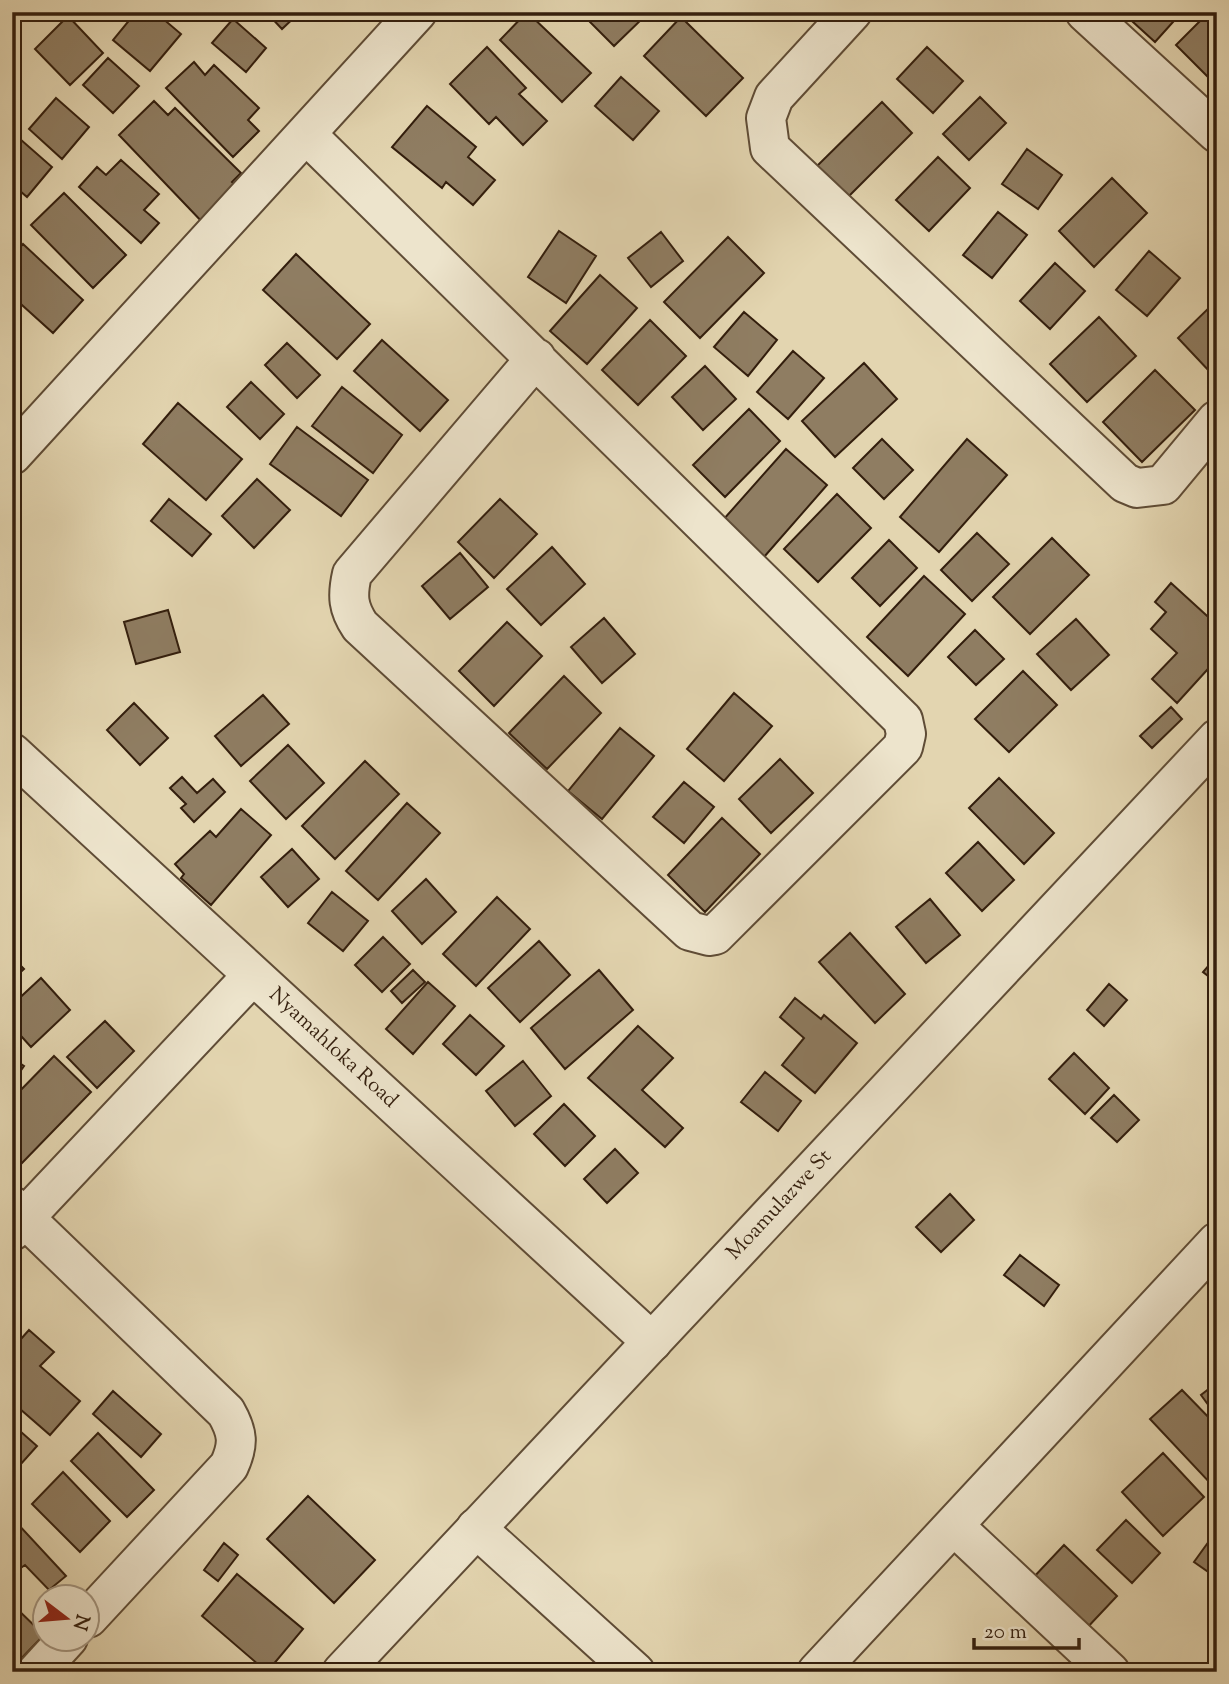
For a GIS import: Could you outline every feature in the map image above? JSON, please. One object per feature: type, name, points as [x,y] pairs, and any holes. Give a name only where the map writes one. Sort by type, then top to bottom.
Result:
[{"type":"street","points":[[12,455],[417,12]]},
{"type":"street","points":[[852,12],[774,97],[766,118],[770,148],[1125,483],[1137,488],[1163,485],[1217,420]]},
{"type":"street","points":[[1084,12],[1217,134]]},
{"type":"street","points":[[307,135],[537,358],[903,720],[906,734],[903,747],[715,935],[690,931],[360,626],[350,611],[347,593],[352,575],[537,358]]},
{"type":"street","name":"Moamulazwe St","points":[[342,1672],[1217,739]]},
{"type":"street","name":"Nyamahloka Road","points":[[12,753],[652,1342]]},
{"type":"street","points":[[102,1603],[229,1466],[238,1446],[236,1430],[226,1412],[16,1218],[252,976]]},
{"type":"street","points":[[817,1672],[1217,1242]]},
{"type":"street","points":[[954,1526],[1110,1672]]},
{"type":"street","points":[[476,1528],[635,1672]]},
{"type":"street","points":[[37,1672],[56,1652]]},
{"type":"building","points":[[136,12],[155,12],[181,34],[150,71],[113,40]]},
{"type":"building","points":[[266,12],[300,12],[282,29]]},
{"type":"building","points":[[527,12],[591,73],[562,102],[500,40]]},
{"type":"building","points":[[589,12],[641,12],[645,16],[614,46],[585,17]]},
{"type":"building","points":[[1122,12],[1182,12],[1155,42]]},
{"type":"building","points":[[1209,12],[1217,12],[1217,72],[1210,79],[1176,45]]},
{"type":"building","points":[[68,16],[103,53],[70,85],[35,49]]},
{"type":"building","points":[[681,17],[743,78],[706,116],[644,56]]},
{"type":"building","points":[[233,19],[266,48],[246,72],[212,43]]},
{"type":"building","points":[[487,47],[526,88],[519,94],[547,121],[523,145],[496,117],[489,124],[450,84]]},
{"type":"building","points":[[927,47],[963,81],[933,113],[897,79]]},
{"type":"building","points":[[108,58],[139,86],[113,113],[83,85]]},
{"type":"building","points":[[194,62],[205,75],[214,65],[259,108],[248,120],[259,131],[233,157],[166,88]]},
{"type":"building","points":[[621,77],[659,111],[633,140],[595,106]]},
{"type":"building","points":[[980,97],[1006,123],[969,160],[943,134]]},
{"type":"building","points":[[56,98],[89,127],[62,159],[29,129]]},
{"type":"building","points":[[154,101],[168,115],[175,108],[241,173],[232,182],[241,191],[206,226],[119,135]]},
{"type":"building","points":[[882,102],[912,133],[847,198],[816,167]]},
{"type":"building","points":[[427,106],[476,147],[468,157],[495,180],[473,205],[446,182],[442,188],[392,147]]},
{"type":"building","points":[[12,132],[52,167],[27,197],[12,184]]},
{"type":"building","points":[[1027,149],[1062,175],[1038,209],[1002,184]]},
{"type":"building","points":[[938,157],[970,188],[929,231],[896,200]]},
{"type":"building","points":[[121,160],[159,194],[144,210],[159,223],[141,243],[79,187],[97,167],[106,175]]},
{"type":"building","points":[[1112,178],[1147,213],[1094,267],[1059,231]]},
{"type":"building","points":[[64,193],[126,255],[93,288],[31,225]]},
{"type":"building","points":[[998,212],[1027,235],[992,278],[963,255]]},
{"type":"building","points":[[559,231],[596,256],[566,303],[528,277]]},
{"type":"building","points":[[661,232],[683,261],[651,287],[628,258]]},
{"type":"building","points":[[728,237],[764,273],[700,338],[664,302]]},
{"type":"building","points":[[23,244],[83,300],[53,333],[12,296],[12,256]]},
{"type":"building","points":[[1149,251],[1180,278],[1147,316],[1116,290]]},
{"type":"building","points":[[296,254],[370,324],[337,359],[263,290]]},
{"type":"building","points":[[1055,263],[1085,291],[1050,329],[1020,301]]},
{"type":"building","points":[[600,275],[637,308],[587,364],[550,331]]},
{"type":"building","points":[[1217,300],[1217,367],[1211,373],[1178,338]]},
{"type":"building","points":[[744,312],[777,340],[748,376],[714,347]]},
{"type":"building","points":[[1099,317],[1136,356],[1087,402],[1050,364]]},
{"type":"building","points":[[650,320],[686,356],[638,405],[602,370]]},
{"type":"building","points":[[382,340],[448,400],[420,431],[354,371]]},
{"type":"building","points":[[287,343],[320,375],[297,398],[265,365]]},
{"type":"building","points":[[793,351],[824,378],[788,419],[757,392]]},
{"type":"building","points":[[864,363],[897,399],[835,457],[802,421]]},
{"type":"building","points":[[705,366],[736,399],[703,430],[672,397]]},
{"type":"building","points":[[1155,370],[1195,410],[1142,462],[1103,422]]},
{"type":"building","points":[[251,382],[284,414],[260,439],[227,407]]},
{"type":"building","points":[[342,387],[402,435],[373,473],[312,426]]},
{"type":"building","points":[[178,403],[242,459],[206,500],[143,444]]},
{"type":"building","points":[[749,409],[780,441],[725,497],[693,465]]},
{"type":"building","points":[[297,427],[368,480],[341,516],[270,464]]},
{"type":"building","points":[[882,439],[913,470],[884,499],[853,468]]},
{"type":"building","points":[[967,439],[1007,475],[939,552],[900,517]]},
{"type":"building","points":[[786,449],[827,485],[764,557],[723,520]]},
{"type":"building","points":[[257,479],[290,510],[254,548],[222,516]]},
{"type":"building","points":[[837,494],[871,528],[818,582],[784,549]]},
{"type":"building","points":[[169,499],[211,534],[192,556],[151,521]]},
{"type":"building","points":[[500,499],[537,534],[494,578],[458,542]]},
{"type":"building","points":[[977,533],[1009,564],[972,601],[941,570]]},
{"type":"building","points":[[1052,538],[1089,575],[1030,634],[993,597]]},
{"type":"building","points":[[889,540],[917,568],[880,606],[852,578]]},
{"type":"building","points":[[552,547],[585,584],[541,625],[507,589]]},
{"type":"building","points":[[460,553],[488,587],[450,619],[422,586]]},
{"type":"building","points":[[924,576],[965,614],[908,676],[867,637]]},
{"type":"building","points":[[1171,583],[1217,625],[1217,659],[1177,703],[1152,679],[1177,653],[1151,629],[1166,612],[1155,602]]},
{"type":"building","points":[[168,610],[180,652],[136,664],[124,622]]},
{"type":"building","points":[[604,618],[635,654],[602,683],[571,647]]},
{"type":"building","points":[[1076,619],[1109,655],[1071,690],[1037,654]]},
{"type":"building","points":[[507,622],[542,656],[494,706],[459,671]]},
{"type":"building","points":[[975,630],[1004,659],[976,685],[948,657]]},
{"type":"building","points":[[1023,671],[1057,705],[1009,752],[975,719]]},
{"type":"building","points":[[564,676],[601,713],[547,769],[509,733]]},
{"type":"building","points":[[734,693],[772,726],[724,781],[687,749]]},
{"type":"building","points":[[263,695],[289,724],[241,766],[215,736]]},
{"type":"building","points":[[134,703],[168,738],[140,765],[107,730]]},
{"type":"building","points":[[1171,707],[1182,719],[1152,748],[1140,736]]},
{"type":"building","points":[[620,728],[654,756],[602,819],[568,791]]},
{"type":"building","points":[[288,745],[324,783],[286,819],[250,781]]},
{"type":"building","points":[[780,759],[813,793],[771,833],[739,799]]},
{"type":"building","points":[[365,761],[399,794],[335,859],[302,826]]},
{"type":"building","points":[[182,777],[197,793],[213,779],[225,792],[194,822],[181,808],[186,804],[170,788]]},
{"type":"building","points":[[999,778],[1054,833],[1024,864],[969,808]]},
{"type":"building","points":[[684,782],[714,807],[684,843],[653,817]]},
{"type":"building","points":[[407,803],[440,833],[378,900],[346,871]]},
{"type":"building","points":[[241,809],[271,835],[211,905],[181,878],[184,874],[175,864],[210,831],[216,837]]},
{"type":"building","points":[[722,818],[760,854],[705,912],[668,875]]},
{"type":"building","points":[[978,842],[1014,880],[982,911],[946,873]]},
{"type":"building","points":[[292,849],[319,879],[288,907],[261,877]]},
{"type":"building","points":[[426,879],[456,912],[422,944],[392,911]]},
{"type":"building","points":[[332,892],[368,921],[343,951],[308,923]]},
{"type":"building","points":[[497,897],[530,929],[476,986],[443,954]]},
{"type":"building","points":[[930,899],[960,935],[926,963],[896,927]]},
{"type":"building","points":[[850,933],[905,994],[875,1023],[819,962]]},
{"type":"building","points":[[383,937],[410,964],[382,992],[355,965]]},
{"type":"building","points":[[539,941],[570,975],[520,1022],[488,988]]},
{"type":"building","points":[[1217,956],[1217,983],[1203,972]]},
{"type":"building","points":[[12,957],[24,969],[12,980]]},
{"type":"building","points":[[413,970],[425,982],[402,1003],[391,991]]},
{"type":"building","points":[[599,970],[633,1010],[565,1069],[531,1028]]},
{"type":"building","points":[[41,978],[70,1010],[31,1047],[12,1026],[12,1005]]},
{"type":"building","points":[[428,982],[455,1006],[413,1054],[386,1029]]},
{"type":"building","points":[[1109,984],[1127,1000],[1104,1026],[1087,1010]]},
{"type":"building","points":[[795,998],[821,1019],[824,1015],[857,1043],[815,1093],[782,1065],[804,1038],[780,1017]]},
{"type":"building","points":[[470,1015],[504,1046],[476,1075],[443,1044]]},
{"type":"building","points":[[105,1021],[134,1051],[97,1088],[67,1057]]},
{"type":"building","points":[[638,1026],[673,1058],[642,1090],[683,1128],[665,1147],[588,1078]]},
{"type":"building","points":[[1074,1053],[1109,1088],[1085,1114],[1049,1079]]},
{"type":"building","points":[[54,1056],[91,1092],[21,1164],[12,1155],[12,1099]]},
{"type":"building","points":[[12,1058],[24,1066],[12,1083]]},
{"type":"building","points":[[523,1061],[551,1096],[515,1126],[486,1091]]},
{"type":"building","points":[[765,1072],[801,1101],[778,1131],[741,1102]]},
{"type":"building","points":[[1114,1095],[1139,1120],[1117,1142],[1091,1118]]},
{"type":"building","points":[[564,1104],[595,1136],[565,1166],[534,1134]]},
{"type":"building","points":[[615,1149],[638,1173],[607,1203],[584,1179]]},
{"type":"building","points":[[950,1194],[974,1220],[941,1252],[916,1227]]},
{"type":"building","points":[[1020,1255],[1059,1285],[1044,1306],[1004,1275]]},
{"type":"building","points":[[29,1330],[54,1352],[40,1366],[80,1401],[50,1435],[12,1402],[12,1349]]},
{"type":"building","points":[[1215,1384],[1217,1386],[1217,1417],[1201,1395]]},
{"type":"building","points":[[1182,1390],[1217,1426],[1217,1479],[1211,1484],[1150,1419]]},
{"type":"building","points":[[113,1391],[161,1434],[141,1457],[93,1414]]},
{"type":"building","points":[[12,1424],[37,1446],[12,1474]]},
{"type":"building","points":[[98,1433],[154,1490],[127,1517],[71,1461]]},
{"type":"building","points":[[1163,1453],[1204,1497],[1163,1536],[1122,1492]]},
{"type":"building","points":[[63,1472],[110,1521],[80,1552],[32,1504]]},
{"type":"building","points":[[308,1496],[375,1560],[334,1603],[267,1539]]},
{"type":"building","points":[[1126,1520],[1160,1553],[1132,1583],[1097,1550]]},
{"type":"building","points":[[16,1522],[66,1576],[59,1582],[41,1582],[25,1565],[12,1574],[12,1526]]},
{"type":"building","points":[[1217,1530],[1217,1578],[1194,1562]]},
{"type":"building","points":[[224,1543],[238,1555],[218,1581],[204,1570]]},
{"type":"building","points":[[1064,1545],[1117,1596],[1084,1631],[1031,1580]]},
{"type":"building","points":[[237,1574],[303,1629],[267,1672],[202,1616]]},
{"type":"building","points":[[12,1604],[32,1623],[32,1647],[12,1668]]}]
